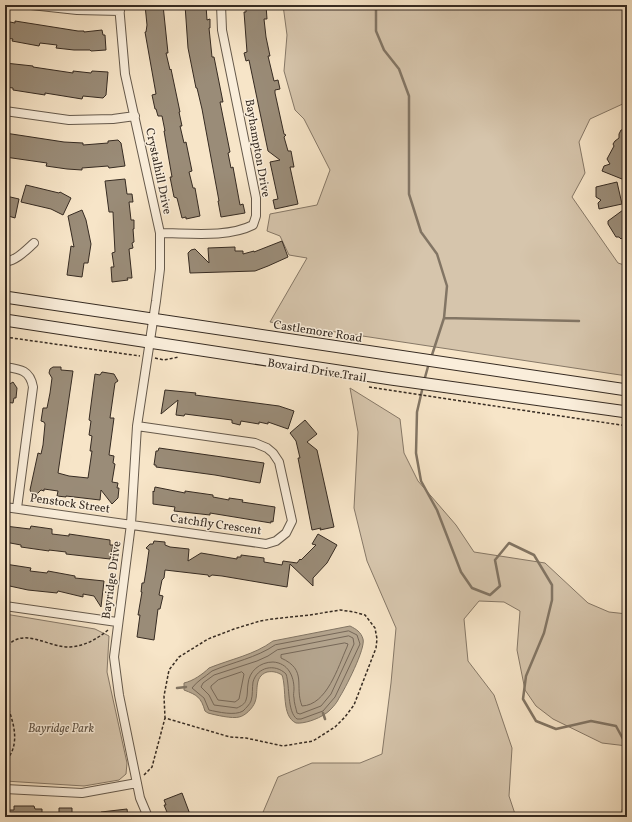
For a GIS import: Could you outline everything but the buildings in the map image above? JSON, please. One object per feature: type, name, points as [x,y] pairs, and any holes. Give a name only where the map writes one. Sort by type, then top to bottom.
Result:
[{"type":"main road","name":"Castlemore Road","points":[[5,297],[627,390]]},
{"type":"main road","points":[[5,320],[150,343],[627,412]]},
{"type":"street","points":[[31,5],[77,10],[120,8]]},
{"type":"street","name":"Bayhampton Drive","points":[[160,233],[212,233],[243,230],[253,225],[256,216],[256,198],[222,30],[221,5]]},
{"type":"street","name":"Crystalhill Drive","points":[[120,8],[125,74],[160,233],[160,269],[150,343]]},
{"type":"street","points":[[5,111],[69,120],[113,119],[135,116]]},
{"type":"street","points":[[5,262],[19,257],[34,243]]},
{"type":"street","name":"Bayridge Drive","points":[[148,817],[140,798],[119,695],[114,657],[131,524],[137,426],[150,343]]},
{"type":"street","points":[[5,367],[22,370],[31,379],[32,387],[17,508]]},
{"type":"street","name":"Catchfly Crescent","points":[[131,524],[266,544],[276,541],[286,533],[292,521],[279,462],[274,453],[268,448],[254,443],[137,426]]},
{"type":"street","name":"Penstock Street","points":[[5,507],[131,524]]},
{"type":"street","points":[[5,606],[118,622]]},
{"type":"street","points":[[5,789],[82,793],[137,782]]},
{"type":"path","points":[[5,337],[164,360],[180,357]]},
{"type":"path","name":"Bovaird Drive Trail","points":[[369,387],[627,426]]},
{"type":"path","points":[[137,782],[152,767],[165,718],[164,696],[169,670],[179,657],[208,639],[260,621],[310,616],[340,610],[364,615],[375,628],[377,639],[376,648],[354,705],[335,727],[313,740],[283,746],[246,738],[230,737],[165,718]]},
{"type":"path","points":[[5,650],[9,644],[19,638],[30,638],[69,647],[82,645],[95,640],[118,622]]},
{"type":"path","points":[[5,700],[14,723],[15,735],[14,750],[5,762]]},
{"type":"green space","points":[[283,5],[627,5],[627,102],[590,119],[579,142],[585,173],[572,197],[618,263],[627,266],[627,376],[270,322],[307,258],[289,255],[280,236],[267,231],[270,214],[317,205],[330,170],[304,119],[295,110],[284,71],[287,35]]},
{"type":"green space","points":[[350,388],[400,419],[404,453],[418,481],[456,525],[474,552],[545,563],[588,603],[609,612],[627,614],[627,746],[602,743],[553,719],[536,706],[525,690],[517,650],[520,611],[504,602],[479,601],[464,619],[468,661],[494,695],[512,748],[509,796],[516,817],[261,817],[278,777],[312,763],[360,763],[382,754],[396,628],[367,561],[354,508],[358,432]]},
{"type":"green space","name":"Bayridge Park","points":[[5,614],[95,629],[109,636],[107,672],[127,763],[126,774],[119,780],[84,786],[5,781]]},
{"type":"water","points":[[350,626],[361,634],[363,639],[363,644],[358,659],[337,702],[327,713],[315,719],[299,723],[291,720],[286,708],[282,675],[275,672],[267,672],[260,677],[254,704],[251,709],[239,717],[219,716],[208,713],[205,711],[198,697],[184,690],[184,683],[198,677],[209,668],[258,650],[273,641]]},
{"type":"waterway","points":[[376,5],[376,31],[384,50],[399,69],[409,96],[409,194],[421,232],[437,254],[447,286],[444,318],[431,358]]},
{"type":"waterway","points":[[444,318],[579,321]]},
{"type":"waterway","points":[[424,381],[429,363]]},
{"type":"waterway","points":[[423,386],[417,412],[416,453],[421,481],[437,510],[461,572],[472,588],[490,595],[500,586],[495,560],[509,543],[534,555],[552,585],[552,600],[544,633],[526,676],[523,699],[536,721],[556,729],[591,721],[616,726],[627,749]]},
{"type":"waterway","points":[[177,688],[186,687]]},
{"type":"waterway","points":[[323,713],[325,719]]},
{"type":"waterway","points":[[621,817],[627,795]]}]
